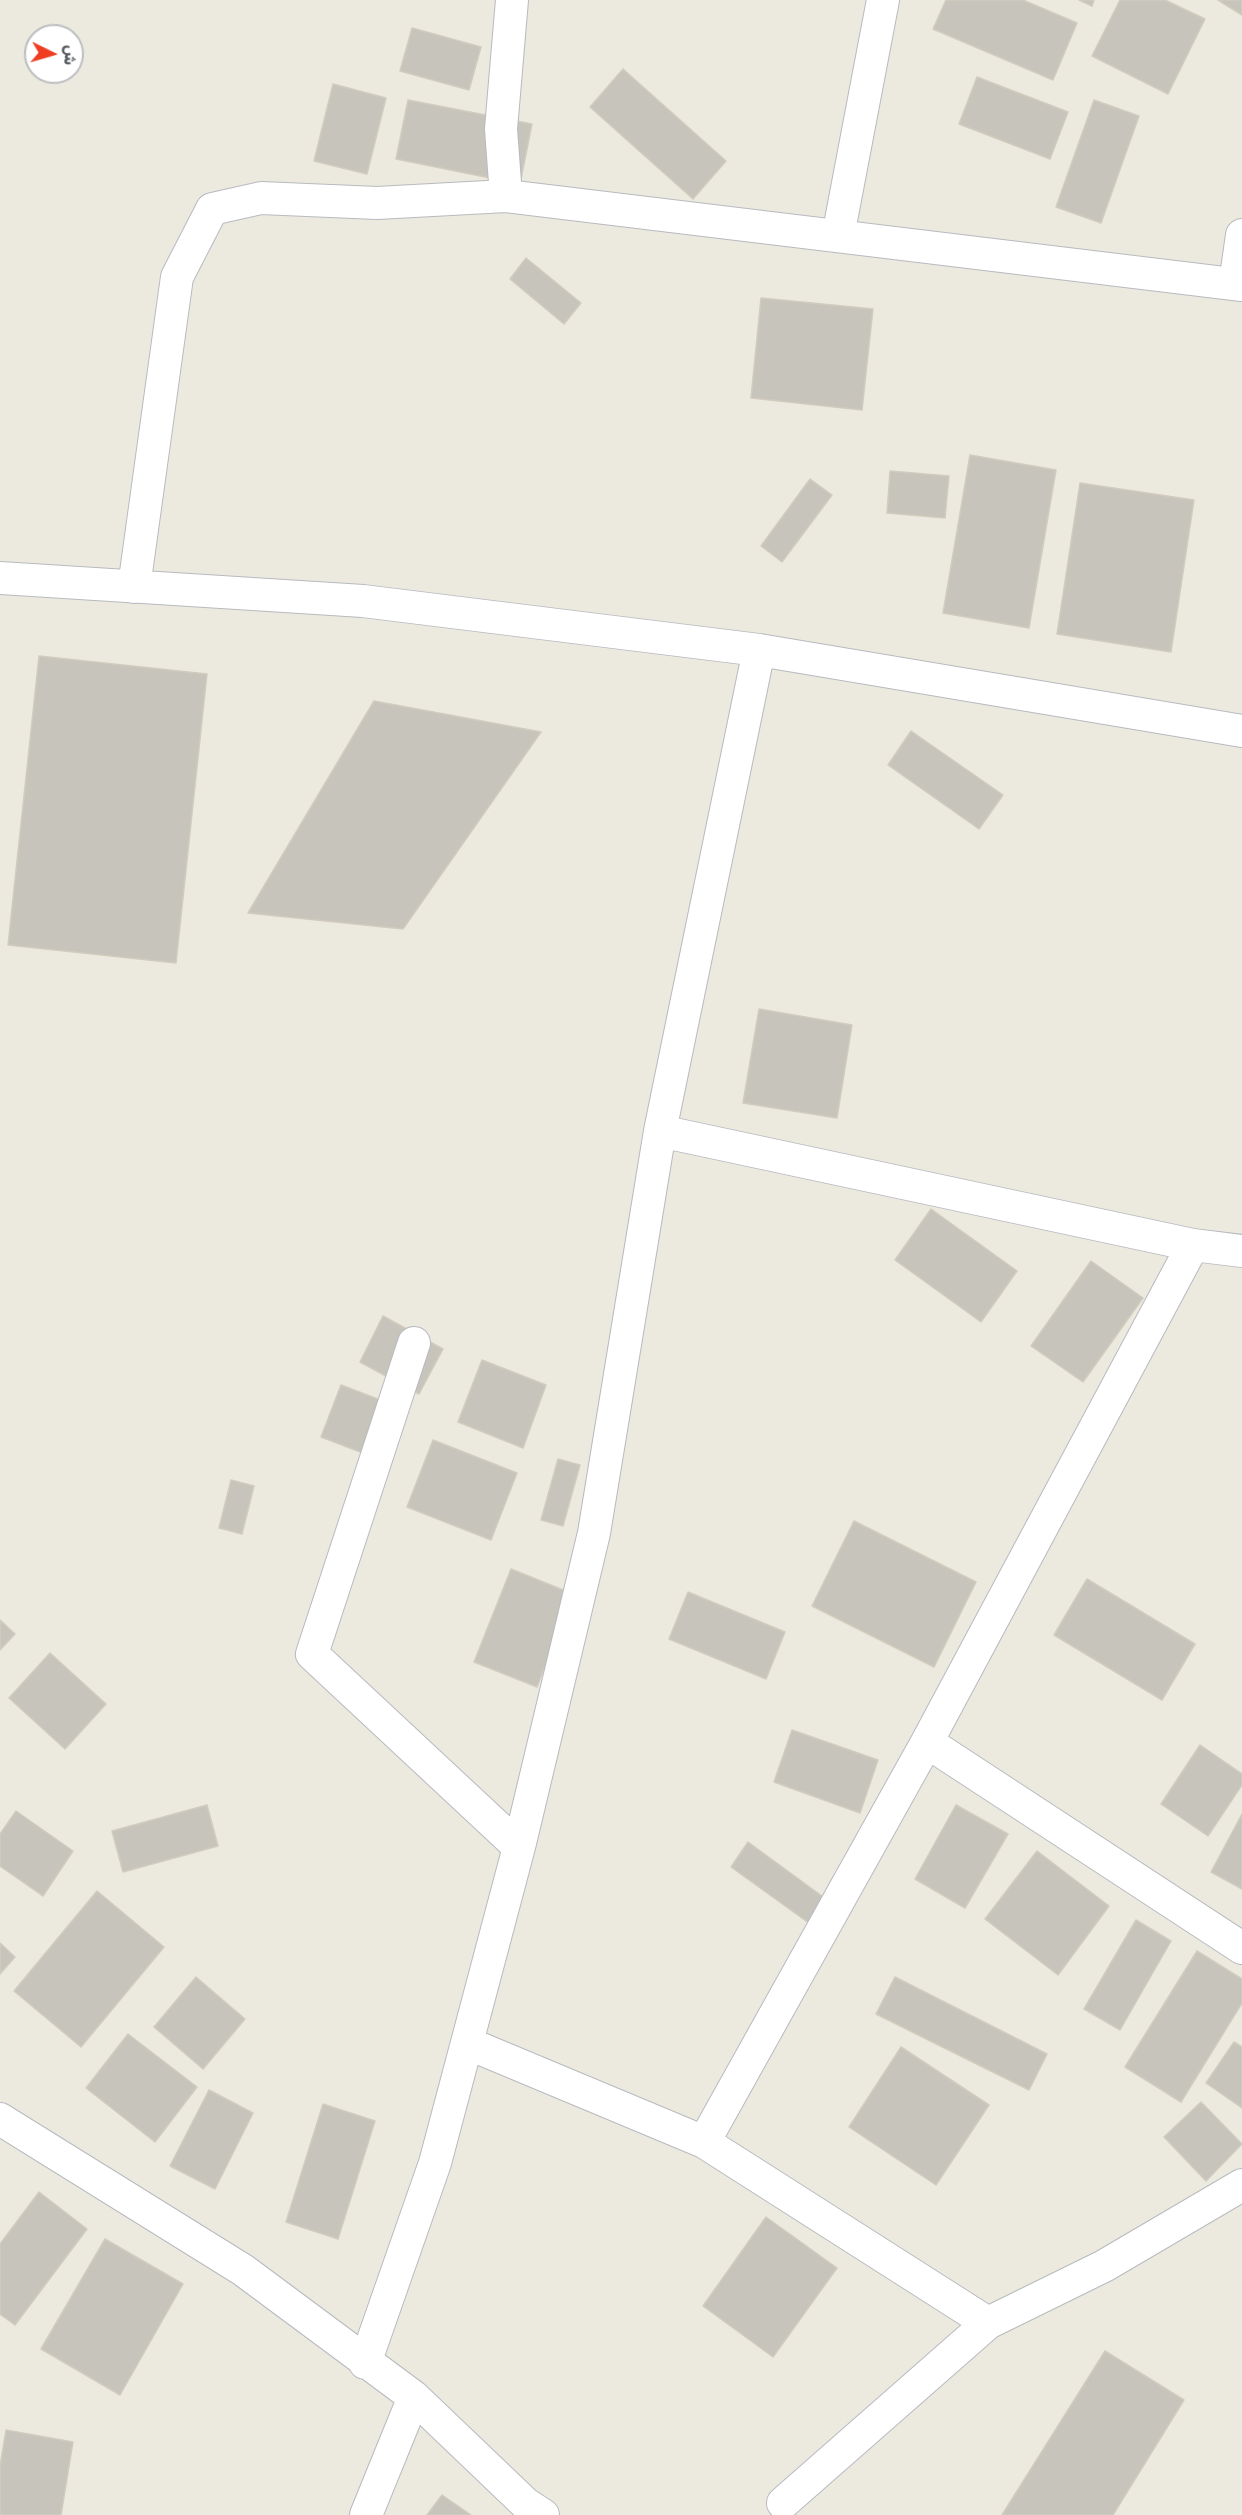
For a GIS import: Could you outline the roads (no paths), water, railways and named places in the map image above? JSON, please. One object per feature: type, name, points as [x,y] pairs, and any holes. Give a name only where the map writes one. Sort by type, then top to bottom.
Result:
[{"type":"street","points":[[506,196],[501,129],[512,0]]},
{"type":"street","points":[[838,236],[883,0]]},
{"type":"street","points":[[134,587],[177,277],[212,209],[261,198],[377,203],[506,196],[1239,284],[1242,235]]},
{"type":"street","points":[[0,578],[363,601],[759,650],[1242,731]]},
{"type":"street","points":[[365,2363],[435,2163],[519,1847],[594,1533],[660,1131],[759,650]]},
{"type":"street","points":[[660,1131],[1193,1245],[1242,1251]]},
{"type":"street","points":[[704,2142],[927,1742],[1193,1245]]},
{"type":"street","points":[[414,1343],[312,1654],[519,1847]]},
{"type":"street","points":[[927,1742],[1242,1948]]},
{"type":"street","points":[[467,2043],[704,2142],[988,2323]]},
{"type":"street","points":[[0,2119],[243,2270],[365,2363],[414,2397],[526,2504],[543,2515]]},
{"type":"street","points":[[783,2503],[988,2323],[1104,2266],[1242,2185]]},
{"type":"street","points":[[366,2515],[414,2397]]}]
